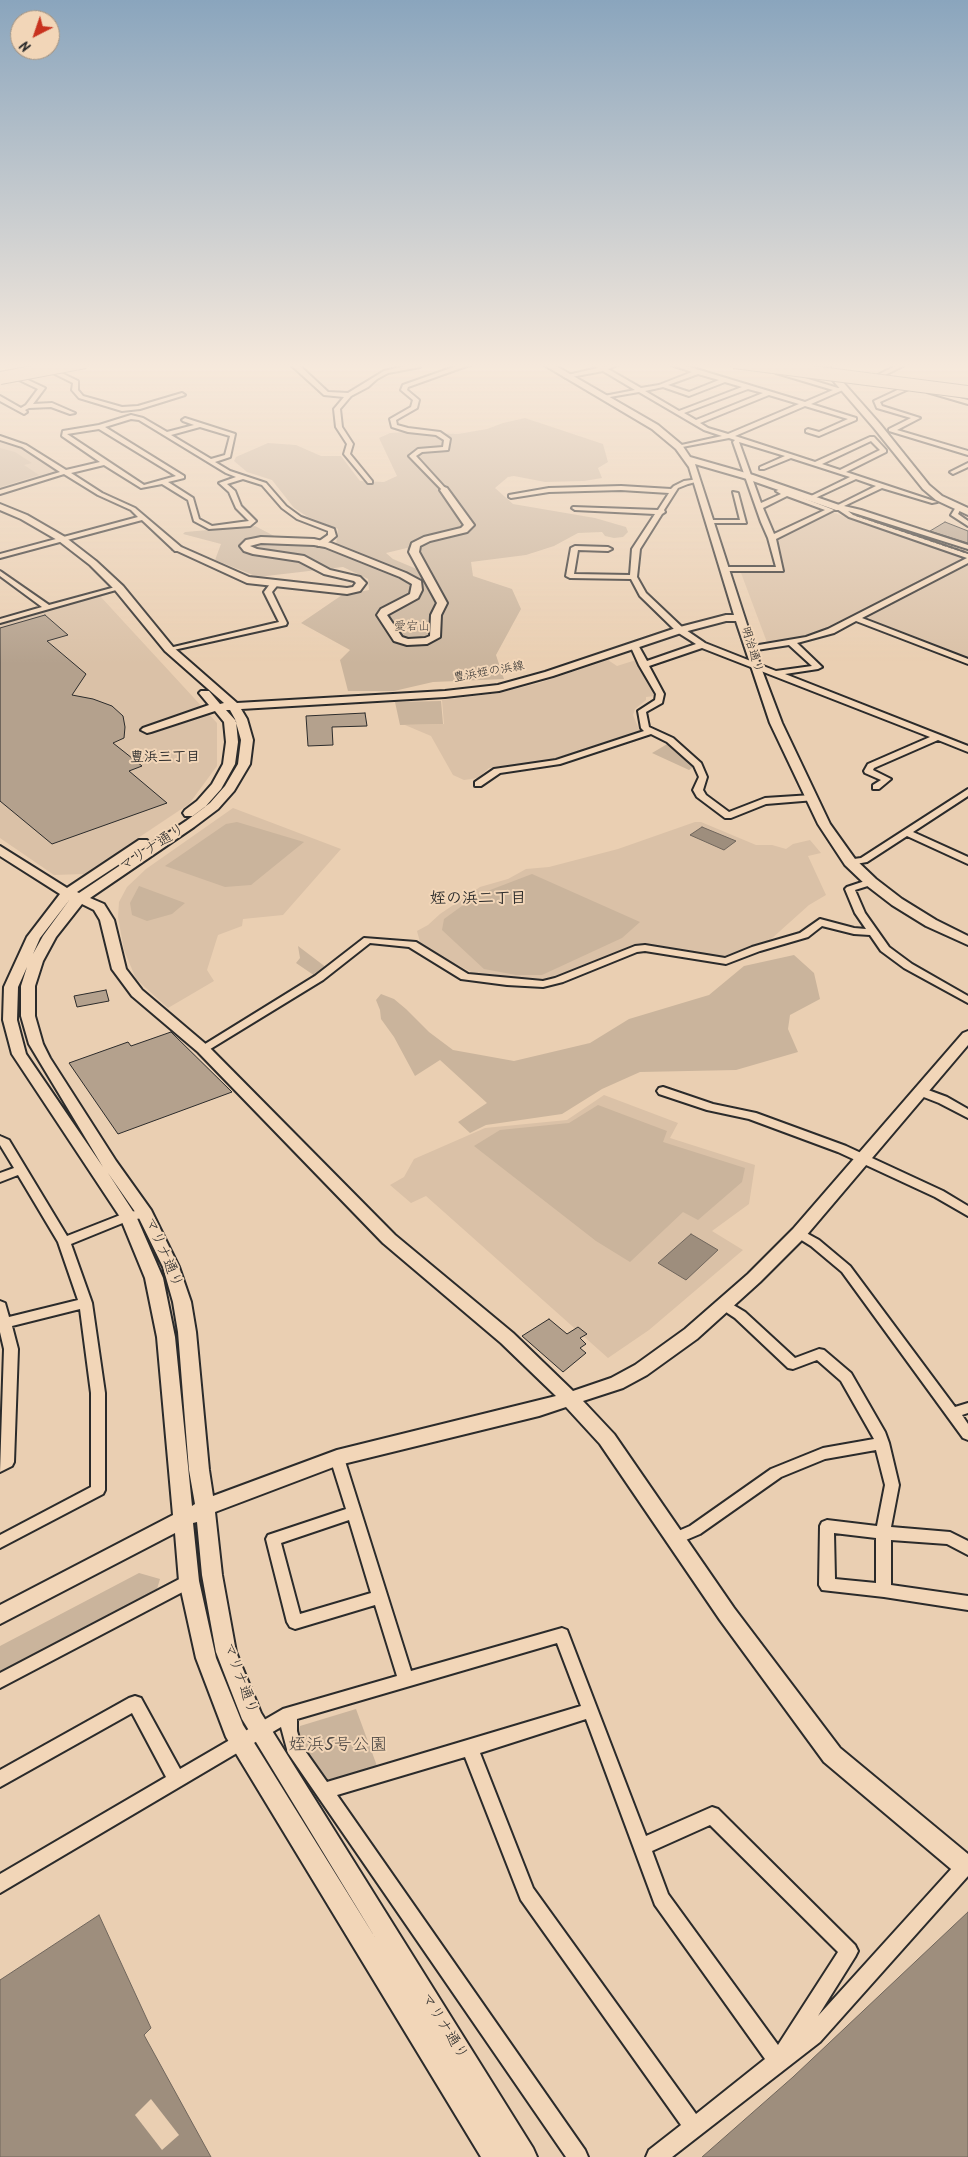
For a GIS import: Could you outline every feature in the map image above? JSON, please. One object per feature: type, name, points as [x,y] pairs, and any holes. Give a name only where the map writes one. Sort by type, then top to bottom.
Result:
[{"type":"street","points":[[50,463],[100,494],[133,509],[178,550],[247,580],[347,591],[359,586],[361,583],[357,579],[327,572],[301,558],[246,549],[249,542],[261,540],[321,544],[417,582],[417,590],[414,596],[385,611],[382,616],[398,639],[407,642],[427,641],[435,638],[436,615],[442,603],[414,552],[415,545],[427,539],[464,530],[469,525],[444,490],[418,463]]},
{"type":"street","points":[[0,492],[65,472],[105,463],[142,487],[182,477],[158,463]]},
{"type":"street","points":[[213,463],[228,472],[264,484],[284,507],[298,518],[332,530],[332,536],[321,544]]},
{"type":"street","points":[[354,463],[370,482]]},
{"type":"street","name":"明治通り","points":[[690,463],[698,480],[755,665],[776,723],[824,824],[850,862],[871,882],[897,902],[931,923],[968,941]]},
{"type":"street","points":[[701,463],[750,477],[831,510],[772,538]]},
{"type":"street","points":[[725,569],[780,569],[772,538],[744,463]]},
{"type":"street","points":[[762,468],[775,463]]},
{"type":"street","points":[[812,463],[934,502]]},
{"type":"street","points":[[840,472],[860,463]]},
{"type":"street","points":[[906,463],[926,487],[939,498],[968,512]]},
{"type":"street","points":[[953,472],[968,465]]},
{"type":"street","points":[[162,482],[191,499],[196,520],[211,528],[250,524],[253,521],[238,507],[232,491],[222,483],[243,477]]},
{"type":"street","points":[[811,498],[856,477]]},
{"type":"street","points":[[698,480],[682,483],[673,491],[662,512],[636,549],[633,577],[643,594],[680,630],[702,645],[968,749]]},
{"type":"street","points":[[838,507],[882,485]]},
{"type":"street","points":[[511,496],[548,490],[613,488],[673,491]]},
{"type":"street","points":[[759,507],[785,491],[838,507],[860,510],[968,547]]},
{"type":"street","points":[[711,522],[744,522],[735,492]]},
{"type":"street","name":"マリナ通り","points":[[0,506],[24,516],[59,540],[115,589],[169,648],[232,706],[241,719],[247,740],[244,764],[230,788],[214,806],[190,824],[69,897]]},
{"type":"street","points":[[838,507],[851,516],[968,556]]},
{"type":"street","points":[[575,508],[662,512]]},
{"type":"street","points":[[958,508],[954,515],[968,524]]},
{"type":"street","name":"マリナ通り","points":[[0,511],[59,540]]},
{"type":"street","points":[[0,556],[142,518]]},
{"type":"street","points":[[608,549],[575,548],[570,576],[633,577]]},
{"type":"street","points":[[750,649],[791,642],[831,631],[968,560]]},
{"type":"street","points":[[0,573],[47,608]]},
{"type":"street","points":[[169,648],[283,623],[268,592],[276,582]]},
{"type":"street","points":[[0,621],[115,589]]},
{"type":"street","name":"マリナ通り","points":[[115,589],[159,650],[230,721],[232,742],[229,764],[217,786],[201,804],[69,897],[36,962],[28,986],[28,1016],[36,1044],[43,1058],[110,1165],[136,1215],[171,1267],[182,1302],[187,1332],[199,1470],[212,1575],[226,1652],[259,1731],[524,2157]]},
{"type":"street","name":"豊浜姪の浜線","points":[[147,730],[209,708],[445,694],[494,689],[531,680],[680,630],[726,618],[741,618]]},
{"type":"street","points":[[856,618],[968,662]]},
{"type":"street","points":[[776,674],[818,667],[791,642]]},
{"type":"street","points":[[634,645],[660,694],[659,701],[642,711],[646,728],[670,740],[698,765],[703,777],[698,790],[702,796],[728,816],[765,801],[812,798]]},
{"type":"street","points":[[643,665],[702,645]]},
{"type":"street","points":[[478,784],[497,771],[557,762],[652,731]]},
{"type":"street","points":[[876,787],[887,779],[868,771],[871,766],[938,737]]},
{"type":"street","points":[[850,862],[864,860],[964,799],[968,792]]},
{"type":"street","points":[[907,833],[968,861]]},
{"type":"street","points":[[0,850],[69,897]]},
{"type":"street","points":[[0,859],[69,897],[99,907],[107,920],[119,969],[137,993],[203,1049],[389,1238],[506,1338],[570,1399],[607,1439],[674,1538],[832,1755],[966,1865],[813,2035],[656,2157]]},
{"type":"street","points":[[871,882],[850,889],[860,913],[885,950],[908,966],[968,1000]]},
{"type":"street","points":[[203,1049],[319,978],[368,940],[412,944],[465,977],[543,984],[559,980],[635,948],[726,961],[756,949],[804,935],[820,922],[854,931],[874,932]]},
{"type":"street","points":[[0,1615],[205,1508],[337,1458],[539,1409],[617,1383],[641,1370],[685,1339],[725,1305],[799,1233],[968,1036]]},
{"type":"street","points":[[920,1091],[943,1100],[968,1114]]},
{"type":"street","points":[[663,1092],[711,1107],[752,1116],[842,1149],[939,1194],[968,1212]]},
{"type":"street","points":[[0,1140],[5,1144],[64,1242],[86,1303],[98,1393],[98,1490],[0,1542]]},
{"type":"street","points":[[0,1178],[20,1170]]},
{"type":"street","points":[[64,1242],[136,1215]]},
{"type":"street","name":"マリナ通り","points":[[136,1215],[154,1278],[166,1337],[189,1581],[206,1658],[240,1741],[496,2157]]},
{"type":"street","points":[[799,1233],[815,1243],[846,1269],[968,1434]]},
{"type":"street","points":[[4,1323],[86,1303]]},
{"type":"street","points":[[725,1305],[740,1315],[793,1364],[819,1354],[846,1377],[880,1436],[892,1485],[883,1533],[884,1590]]},
{"type":"street","points":[[0,1306],[11,1349],[8,1462],[0,1466]]},
{"type":"street","points":[[952,1413],[968,1408]]},
{"type":"street","points":[[674,1538],[695,1530],[776,1474],[823,1454],[882,1443]]},
{"type":"street","points":[[337,1458],[406,1680]]},
{"type":"street","points":[[353,1513],[273,1539],[295,1622],[380,1597]]},
{"type":"street","points":[[968,1549],[950,1538],[883,1533],[827,1526],[827,1585],[884,1590],[968,1603]]},
{"type":"street","points":[[0,1681],[189,1581]]},
{"type":"street","points":[[0,1884],[240,1741],[289,1714],[562,1636],[661,1899],[778,2061]]},
{"type":"street","points":[[0,1779],[135,1703],[176,1779]]},
{"type":"street","points":[[324,1791],[590,1710]]},
{"type":"street","points":[[289,1714],[289,1731],[294,1748],[578,2157]]},
{"type":"street","points":[[470,1748],[527,1894],[694,2128]]},
{"type":"street","points":[[642,1847],[712,1815],[848,1951],[778,2061]]},
{"type":"shaded area","points":[[0,463],[44,463],[58,471],[0,490]]},
{"type":"shaded area","points":[[831,512],[968,559],[968,660],[854,616],[829,629],[768,645],[741,573],[783,572],[774,539]]},
{"type":"shaded area","points":[[100,596],[217,723],[217,766],[189,804],[84,874],[54,875],[0,838],[0,624]]},
{"type":"shaded area","points":[[608,660],[617,666],[636,660],[655,696],[646,697],[646,700],[635,709],[633,715],[640,732],[546,761],[489,768],[478,778],[464,780],[453,775],[431,736],[405,725],[444,724],[442,700],[499,693],[539,683]]},
{"type":"shaded area","points":[[233,808],[341,849],[283,915],[243,919],[242,926],[218,935],[207,970],[214,981],[168,1008],[136,979],[124,950],[118,917],[119,902],[127,887],[146,869]]},
{"type":"shaded area","points":[[695,822],[701,822],[756,845],[772,845],[786,849],[793,844],[810,840],[821,853],[808,856],[826,895],[809,905],[770,940],[726,958],[644,945],[541,982],[477,975],[432,952],[420,942],[417,931],[480,887],[508,879],[526,869],[549,867],[618,849]]},
{"type":"shaded area","points":[[702,827],[736,841],[724,850],[690,835]]},
{"type":"shaded area","points":[[604,1095],[678,1123],[670,1138],[755,1165],[749,1204],[712,1231],[743,1250],[649,1330],[608,1358],[426,1196],[411,1203],[390,1185],[404,1177],[414,1159],[485,1128],[567,1120]]},
{"type":"shaded area","points":[[691,1234],[718,1250],[686,1280],[658,1263]]},
{"type":"shaded area","points":[[968,1912],[968,2157],[702,2157],[793,2077]]},
{"type":"shaded area","points":[[99,1915],[151,2028],[144,2035],[211,2157],[0,2157],[0,1980]]},
{"type":"green space","points":[[0,463],[31,463],[24,465],[39,475],[0,487]]},
{"type":"green space","name":"愛宕山","points":[[236,463],[346,463],[360,481],[384,482],[397,476],[391,463],[607,463],[598,468],[602,478],[584,481],[545,482],[514,476],[508,477],[495,488],[513,504],[595,518],[626,527],[628,532],[623,537],[614,538],[605,536],[602,532],[578,533],[554,546],[526,555],[471,562],[473,576],[512,589],[521,609],[496,655],[504,679],[433,682],[394,691],[348,691],[340,660],[350,650],[301,623],[342,595],[369,590],[368,579],[343,567],[258,577],[215,560],[221,544],[183,534],[185,532],[255,526],[280,539],[336,545],[338,529],[308,517],[294,508],[272,480],[247,472]],"holes":[[[407,548],[419,570],[393,559],[386,553]]]},
{"type":"green space","points":[[441,701],[443,724],[400,725],[395,702]]},
{"type":"green space","points":[[669,743],[695,766],[689,770],[652,753]]},
{"type":"green space","points":[[237,822],[304,842],[251,885],[225,887],[165,866],[226,824]]},
{"type":"green space","points":[[532,874],[640,922],[622,938],[542,975],[516,975],[484,969],[442,930],[444,919],[477,895]]},
{"type":"green space","points":[[139,886],[185,903],[172,914],[147,921],[132,915],[130,903]]},
{"type":"green space","points":[[298,946],[327,968],[315,976],[296,963],[300,958]]},
{"type":"green space","points":[[794,955],[814,973],[820,999],[790,1015],[788,1029],[798,1052],[736,1070],[640,1072],[602,1089],[562,1114],[486,1125],[470,1133],[458,1122],[487,1103],[440,1060],[415,1076],[394,1037],[381,1019],[376,1000],[381,994],[394,999],[429,1032],[453,1050],[514,1061],[590,1043],[629,1019],[709,995],[744,966]]},
{"type":"green space","points":[[598,1105],[667,1131],[663,1142],[745,1168],[742,1182],[698,1220],[683,1212],[630,1262],[596,1241],[474,1146],[500,1130],[569,1123]]},
{"type":"green space","points":[[139,1573],[160,1579],[157,1589],[0,1674],[0,1646]]},
{"type":"green space","name":"姪浜5号公園","points":[[356,1709],[377,1766],[325,1781],[296,1740],[300,1726]]},
{"type":"pier","points":[[151,2099],[179,2135],[162,2150],[135,2115]]},
{"type":"building","points":[[945,522],[968,531],[968,543],[930,531]]},
{"type":"building","points":[[45,615],[68,635],[47,641],[86,674],[72,695],[93,699],[112,706],[123,716],[124,738],[113,743],[142,766],[129,771],[167,803],[52,844],[0,801],[0,628]]},
{"type":"building","points":[[365,713],[367,726],[332,727],[333,745],[308,746],[306,716]]},
{"type":"building","points":[[106,990],[109,1001],[77,1007],[74,996]]},
{"type":"building","points":[[171,1032],[232,1092],[118,1134],[69,1063],[128,1042],[131,1046]]},
{"type":"building","points":[[549,1319],[567,1334],[578,1327],[587,1334],[580,1338],[586,1344],[580,1348],[586,1353],[563,1372],[522,1336]]},
{"type":"railway","points":[[856,515],[968,553]]},
{"type":"district","name":"豊浜三丁目","points":[[165,759]]},
{"type":"district","name":"姪の浜二丁目","points":[[478,900]]}]
